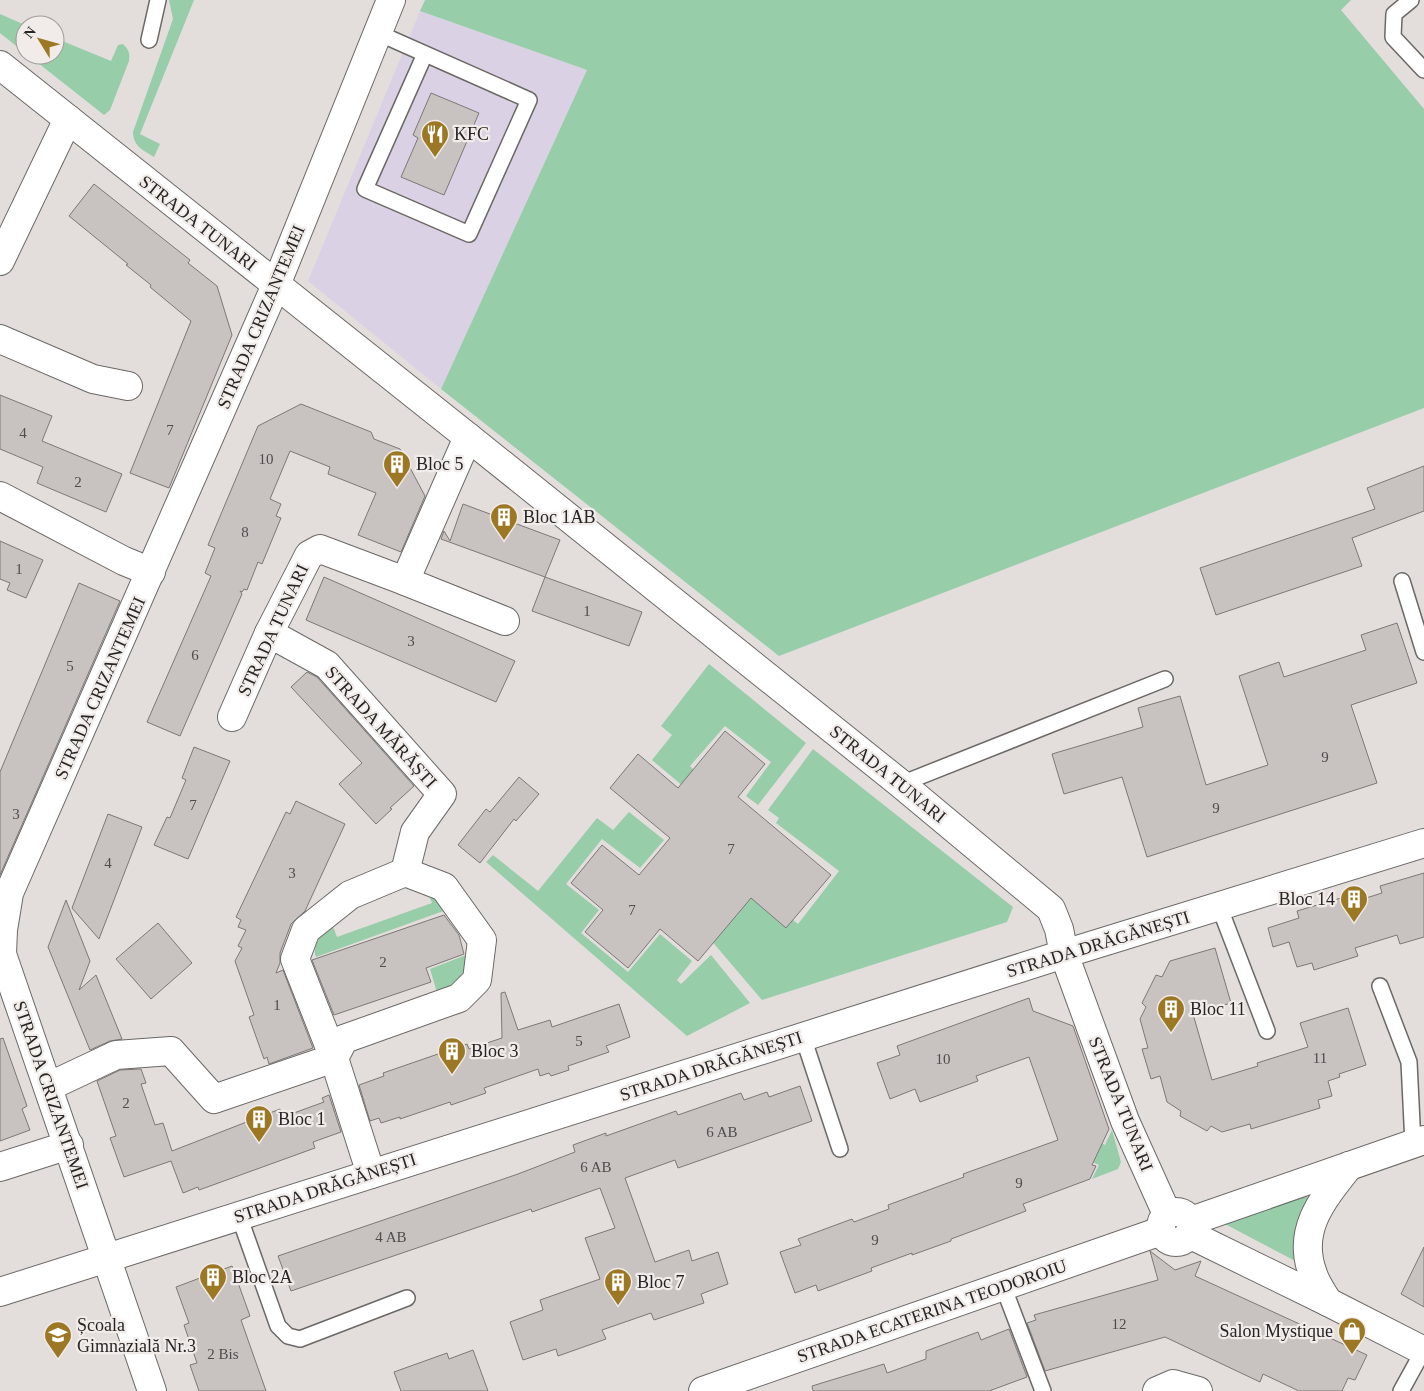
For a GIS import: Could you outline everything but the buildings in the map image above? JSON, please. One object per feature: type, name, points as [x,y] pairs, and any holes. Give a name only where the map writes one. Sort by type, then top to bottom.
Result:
[{"type":"street","name":"STRADA CRIZANTEMEI","points":[[152,1391],[2,954],[1,930],[8,893],[276,285],[391,0]]},
{"type":"street","name":"STRADA TUNARI","points":[[0,65],[901,784],[1051,908],[1059,929],[1064,954],[1125,1121],[1177,1225]]},
{"type":"street","points":[[0,260],[68,119]]},
{"type":"street","points":[[0,339],[93,380],[128,386]]},
{"type":"street","points":[[405,581],[468,437]]},
{"type":"street","points":[[0,496],[116,557],[151,572]]},
{"type":"street","name":"STRADA TUNARI","points":[[232,718],[269,633],[309,555],[320,549],[505,621]]},
{"type":"street","name":"STRADA MĂRĂȘTI","points":[[269,633],[327,665],[442,794],[415,832],[405,872]]},
{"type":"street","name":"STRADA DRĂGĂNEȘTI","points":[[0,1292],[803,1036],[1424,843]]},
{"type":"street","points":[[48,1087],[116,1055],[171,1051],[214,1099],[334,1058],[344,1038],[459,998],[477,980],[482,940],[444,887],[405,872],[350,895],[306,930],[295,959],[334,1058],[371,1174]]},
{"type":"street","name":"STRADA ECATERINA TEODOROIU","points":[[703,1391],[1418,1142]]},
{"type":"street","points":[[0,1167],[68,1145]]},
{"type":"street","points":[[1328,1302],[1313,1275],[1307,1249],[1310,1224],[1323,1199],[1349,1166]]},
{"type":"street","points":[[1177,1225],[1423,1351]]},
{"type":"street","points":[[1157,1391],[1174,1384],[1198,1391]]},
{"type":"lane","points":[[148,40],[158,0]]},
{"type":"lane","points":[[1411,0],[1394,14],[1393,36],[1424,70]]},
{"type":"lane","points":[[378,33],[529,100],[469,234],[365,189],[425,54]]},
{"type":"lane","points":[[1402,581],[1424,652]]},
{"type":"lane","points":[[901,784],[1165,679]]},
{"type":"lane","points":[[1219,906],[1267,1031]]},
{"type":"lane","points":[[1380,986],[1409,1062],[1418,1142]]},
{"type":"lane","points":[[803,1036],[840,1149]]},
{"type":"lane","points":[[239,1216],[278,1326],[288,1336],[300,1339],[407,1298]]},
{"type":"lane","points":[[1003,1286],[1044,1391]]},
{"type":"lane","points":[[1401,1391],[1423,1351]]},
{"type":"shaded area","points":[[420,11],[587,70],[441,389],[308,281]]},
{"type":"green space","points":[[169,0],[194,0],[140,134],[160,144],[154,157],[137,144],[133,137],[133,132],[173,19]]},
{"type":"green space","points":[[425,0],[1351,0],[1341,10],[1424,109],[1424,408],[779,656],[441,389],[587,70],[420,11]]},
{"type":"green space","points":[[0,14],[15,21],[15,45],[0,33]]},
{"type":"green space","points":[[65,42],[111,61],[118,45],[123,44],[128,50],[129,61],[110,110],[104,115],[41,65],[65,65]]},
{"type":"green space","points":[[709,664],[806,743],[758,805],[746,796],[771,762],[725,726],[690,766],[702,778],[690,792],[652,760],[672,735],[661,726]]},
{"type":"green space","points":[[813,749],[1013,907],[1007,922],[762,1000],[710,939],[701,845],[798,924],[839,871],[776,823],[779,818],[768,810]]},
{"type":"green space","points":[[629,812],[664,840],[640,868],[602,839],[566,884],[599,910],[581,933],[628,972],[660,934],[692,961],[677,980],[681,984],[711,955],[750,1003],[687,1036],[486,862],[493,855],[538,891],[597,818],[613,830]]},
{"type":"green space","points":[[443,893],[449,909],[316,957],[315,948],[317,943],[322,934],[332,924],[337,937],[432,903],[430,898]]},
{"type":"green space","points":[[466,955],[471,969],[439,999],[430,969]]},
{"type":"green space","points":[[1112,1130],[1121,1162],[1118,1169],[1092,1179],[1099,1165],[1092,1162],[1101,1143],[1105,1145]]},
{"type":"green space","points":[[1304,1195],[1309,1199],[1303,1265],[1225,1224],[1226,1217]]},
{"type":"place","name":"KFC","points":[[435,158]]},
{"type":"place","name":"Bloc 5","points":[[397,488]]},
{"type":"place","name":"Bloc 1AB","points":[[504,541]]},
{"type":"place","name":"Bloc 14","points":[[1354,923]]},
{"type":"place","name":"Bloc 11","points":[[1171,1033]]},
{"type":"place","name":"Bloc 3","points":[[452,1075]]},
{"type":"place","name":"Bloc 1","points":[[259,1143]]},
{"type":"place","name":"Bloc 2A","points":[[213,1301]]},
{"type":"place","name":"Bloc 7","points":[[618,1306]]},
{"type":"place","name":"Salon Mystique","points":[[1352,1355]]},
{"type":"place","name":"Școala Gimnazială Nr.3","points":[[58,1359]]}]
